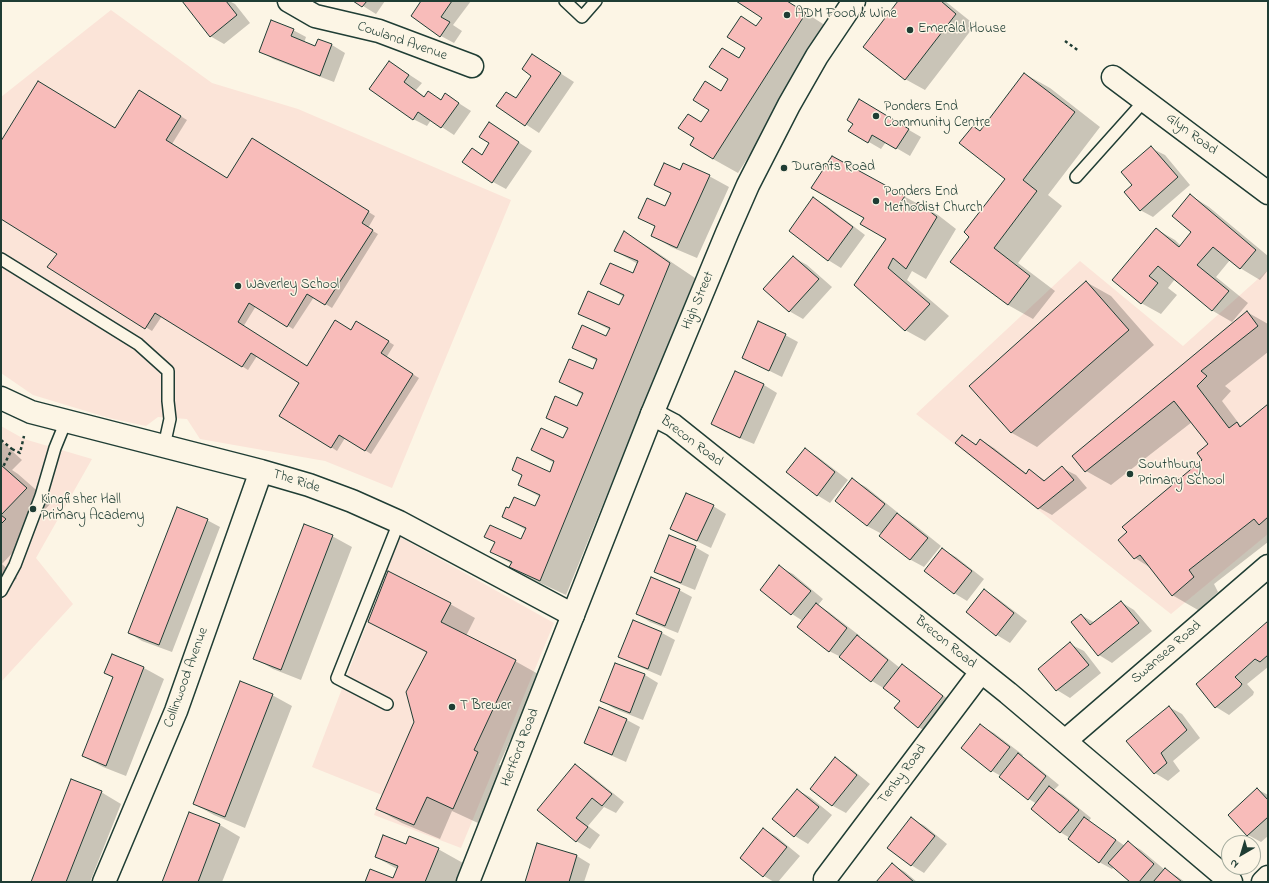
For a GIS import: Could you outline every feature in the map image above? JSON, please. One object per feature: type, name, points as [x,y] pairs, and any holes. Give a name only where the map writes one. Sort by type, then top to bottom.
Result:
[{"type":"street","name":"Cowland Avenue","points":[[289,1],[315,16],[379,31],[472,66]]},
{"type":"street","name":"High Street","points":[[573,615],[652,414],[727,233],[767,147],[789,105],[817,56],[853,1]]},
{"type":"street","name":"Glyn Road","points":[[1113,77],[1268,193]]},
{"type":"street","name":"The Ride","points":[[1,398],[31,412],[262,471],[352,501],[399,522],[573,615]]},
{"type":"street","name":"Brecon Road","points":[[652,414],[673,425],[981,672],[1231,882]]},
{"type":"street","name":"Collinwood Avenue","points":[[104,882],[176,711],[262,471]]},
{"type":"street","name":"Swansea Road","points":[[1065,741],[1268,566]]},
{"type":"street","name":"Hertford Road","points":[[468,882],[573,615]]},
{"type":"street","name":"Tenby Road","points":[[825,879],[981,672]]},
{"type":"street","points":[[1263,882],[1268,877]]},
{"type":"lane","points":[[565,1],[582,17],[596,1]]},
{"type":"lane","points":[[1076,177],[1145,100]]},
{"type":"lane","points":[[1,259],[138,344],[168,371],[168,401],[170,419],[164,446]]},
{"type":"lane","points":[[1,591],[18,558],[41,496],[55,448],[66,421]]},
{"type":"lane","points":[[387,704],[337,678],[399,522]]},
{"type":"path","points":[[1065,41],[1078,51]]},
{"type":"path","points":[[1,440],[12,449],[3,467]]},
{"type":"shaded area","name":"Waverley School","points":[[111,10],[212,83],[298,109],[511,200],[392,488],[325,461],[200,439],[187,419],[158,417],[146,426],[109,418],[33,395],[1,373],[1,97]]},
{"type":"shaded area","name":"Southbury Primary School","points":[[1080,261],[1183,346],[1268,270],[1268,534],[1171,614],[916,414]]},
{"type":"shaded area","name":"Kingfisher Hall Primary Academy","points":[[1,426],[24,439],[92,459],[36,558],[73,604],[1,682]]},
{"type":"shaded area","points":[[400,537],[554,623],[461,848],[374,815],[382,795],[312,767]]},
{"type":"building","points":[[182,1],[226,1],[237,15],[210,37]]},
{"type":"building","points":[[353,1],[367,1],[362,7]]},
{"type":"building","points":[[421,1],[452,1],[441,17],[450,22],[440,37],[411,16]]},
{"type":"building","points":[[736,1],[787,1],[806,13],[713,159],[690,145],[694,138],[678,128],[688,114],[701,122],[709,110],[693,100],[705,81],[721,91],[728,79],[709,67],[722,48],[739,58],[745,48],[727,37],[741,16],[756,26],[762,18]]},
{"type":"building","name":"Emerald House","points":[[898,1],[941,1],[956,14],[905,80],[863,47]]},
{"type":"building","points":[[271,20],[294,29],[291,36],[315,46],[318,39],[332,44],[320,76],[259,52]]},
{"type":"building","points":[[532,54],[561,73],[525,126],[496,106],[506,92],[516,98],[531,76],[522,69]]},
{"type":"building","points":[[389,61],[409,75],[404,82],[424,97],[428,91],[441,100],[445,93],[459,103],[441,128],[418,112],[413,120],[369,89]]},
{"type":"building","points":[[1024,73],[1075,112],[1023,180],[1037,191],[994,248],[1030,276],[1008,305],[950,262],[969,237],[964,232],[1005,179],[959,143],[973,126],[980,131]]},
{"type":"building","points":[[38,81],[115,128],[139,90],[181,116],[166,140],[227,178],[252,138],[369,211],[362,223],[373,230],[325,305],[307,294],[287,327],[249,303],[238,322],[307,366],[335,320],[351,330],[356,321],[389,341],[381,353],[413,374],[365,451],[339,435],[331,448],[279,416],[299,383],[251,353],[242,367],[155,313],[145,329],[47,267],[57,254],[1,219],[1,141]]},
{"type":"building","points":[[859,99],[909,129],[896,149],[872,135],[868,143],[848,131],[853,124],[847,120]]},
{"type":"building","points":[[489,122],[519,142],[492,183],[462,162],[472,148],[482,155],[489,143],[479,137]]},
{"type":"building","points":[[1151,146],[1178,177],[1140,211],[1124,192],[1132,185],[1121,172]]},
{"type":"building","points":[[832,156],[905,196],[900,203],[913,209],[918,202],[937,217],[906,269],[893,258],[888,268],[930,304],[905,331],[854,285],[886,239],[860,224],[864,218],[811,188]]},
{"type":"building","points":[[664,163],[680,170],[683,163],[710,175],[677,248],[651,236],[655,226],[638,218],[647,198],[665,206],[671,193],[654,185]]},
{"type":"building","points":[[1190,194],[1256,250],[1240,269],[1213,247],[1197,265],[1229,291],[1212,311],[1158,266],[1149,276],[1158,283],[1141,304],[1112,280],[1156,228],[1179,247],[1191,232],[1172,216]]},
{"type":"building","points":[[813,197],[853,227],[828,261],[789,231]]},
{"type":"building","points":[[624,231],[670,263],[540,581],[509,567],[512,562],[490,552],[495,542],[484,537],[490,525],[521,539],[526,528],[502,517],[506,507],[509,508],[514,497],[535,506],[540,495],[518,485],[522,475],[512,470],[517,457],[550,472],[554,461],[531,450],[541,428],[563,438],[568,428],[546,418],[555,396],[577,406],[583,393],[559,382],[569,359],[593,369],[597,359],[572,348],[582,325],[606,336],[610,328],[578,314],[588,291],[619,305],[624,295],[600,284],[610,263],[633,273],[638,261],[614,251]]},
{"type":"building","points":[[793,256],[819,279],[789,312],[763,289]]},
{"type":"building","points":[[1086,281],[1129,330],[1011,433],[969,386]]},
{"type":"building","points":[[1247,311],[1258,326],[1201,371],[1207,376],[1197,386],[1229,428],[1237,422],[1240,427],[1268,404],[1268,517],[1259,525],[1254,519],[1189,570],[1194,577],[1172,596],[1140,555],[1134,559],[1118,540],[1127,532],[1122,527],[1202,460],[1197,453],[1208,444],[1174,401],[1085,472],[1072,456]]},
{"type":"building","points":[[758,321],[786,334],[769,371],[742,358]]},
{"type":"building","points":[[735,371],[764,384],[740,438],[711,424]]},
{"type":"building","points":[[962,435],[976,445],[980,439],[1026,474],[1029,469],[1044,481],[1062,466],[1074,480],[1038,509],[955,443]]},
{"type":"building","points":[[805,448],[835,472],[817,496],[786,472]]},
{"type":"building","points":[[1,465],[27,488],[1,515]]},
{"type":"building","points":[[852,478],[885,504],[867,526],[835,501]]},
{"type":"building","points":[[686,493],[714,505],[697,541],[670,529]]},
{"type":"building","points":[[177,507],[208,519],[159,645],[128,633]]},
{"type":"building","points":[[897,513],[928,538],[910,560],[879,536]]},
{"type":"building","points":[[1,515],[6,519],[1,524]]},
{"type":"building","points":[[304,524],[333,535],[281,670],[253,659]]},
{"type":"building","points":[[669,535],[696,546],[681,583],[654,572]]},
{"type":"building","points":[[942,548],[972,571],[954,594],[924,571]]},
{"type":"building","points":[[779,565],[811,591],[791,615],[760,590]]},
{"type":"building","name":"T Brewer","points":[[388,571],[451,603],[441,622],[516,660],[474,750],[478,752],[453,809],[427,797],[414,825],[376,809],[414,722],[406,692],[427,652],[368,622]]},
{"type":"building","points":[[651,577],[680,589],[665,626],[636,614]]},
{"type":"building","points":[[984,589],[1014,613],[996,636],[966,612]]},
{"type":"building","points":[[1121,601],[1139,623],[1098,656],[1071,622],[1081,614],[1090,625]]},
{"type":"building","points":[[816,603],[847,628],[829,652],[797,627]]},
{"type":"building","points":[[633,620],[662,632],[648,669],[618,657]]},
{"type":"building","points":[[1268,621],[1268,655],[1260,662],[1255,659],[1235,677],[1242,684],[1215,708],[1196,684]]},
{"type":"building","points":[[857,635],[888,660],[871,682],[839,657]]},
{"type":"building","points":[[1070,642],[1089,665],[1056,691],[1038,669]]},
{"type":"building","points":[[112,654],[144,667],[106,766],[82,756],[113,677],[104,673]]},
{"type":"building","points":[[615,663],[645,674],[630,713],[600,701]]},
{"type":"building","points":[[902,664],[943,696],[918,728],[894,708],[900,701],[883,688]]},
{"type":"building","points":[[240,681],[273,694],[225,817],[193,804]]},
{"type":"building","points":[[1169,706],[1187,730],[1161,753],[1167,763],[1154,774],[1126,741]]},
{"type":"building","points":[[599,707],[627,719],[612,755],[584,743]]},
{"type":"building","points":[[980,724],[1010,747],[991,772],[961,748]]},
{"type":"building","points":[[1018,753],[1046,776],[1028,800],[999,777]]},
{"type":"building","points":[[835,757],[857,775],[832,806],[810,789]]},
{"type":"building","points":[[575,764],[612,794],[602,806],[592,798],[576,818],[588,827],[576,842],[537,810]]},
{"type":"building","points":[[71,779],[102,791],[66,882],[31,882]]},
{"type":"building","points":[[1049,786],[1079,810],[1060,833],[1031,809]]},
{"type":"building","points":[[1257,788],[1268,800],[1268,817],[1248,835],[1246,835],[1228,815]]},
{"type":"building","points":[[797,789],[819,807],[794,837],[772,819]]},
{"type":"building","points":[[189,812],[220,824],[198,882],[162,882]]},
{"type":"building","points":[[911,817],[935,836],[911,866],[887,848]]},
{"type":"building","points":[[1084,817],[1116,840],[1099,863],[1068,839]]},
{"type":"building","points":[[763,828],[787,847],[763,877],[740,858]]},
{"type":"building","points":[[383,835],[406,844],[409,836],[439,848],[425,882],[365,882],[370,869],[393,878],[398,866],[375,857]]},
{"type":"building","points":[[1128,841],[1154,864],[1139,882],[1130,882],[1108,863]]},
{"type":"building","points":[[537,843],[577,855],[569,882],[525,882]]},
{"type":"building","points":[[892,863],[914,882],[876,882]]},
{"type":"building","points":[[1165,868],[1182,882],[1153,882]]},
{"type":"place","name":"ADM Food & Wine","points":[[787,15]]},
{"type":"place","name":"Emerald House","points":[[910,30]]},
{"type":"place","name":"Ponders End Community Centre","points":[[876,116]]},
{"type":"place","name":"Durants Road","points":[[784,168]]},
{"type":"place","name":"Ponders End Methodist Church","points":[[876,201]]},
{"type":"place","name":"Waverley School","points":[[238,286]]},
{"type":"place","name":"Southbury Primary School","points":[[1130,474]]},
{"type":"place","name":"Kingfisher Hall Primary Academy","points":[[33,509]]},
{"type":"place","name":"T Brewer","points":[[452,707]]}]
